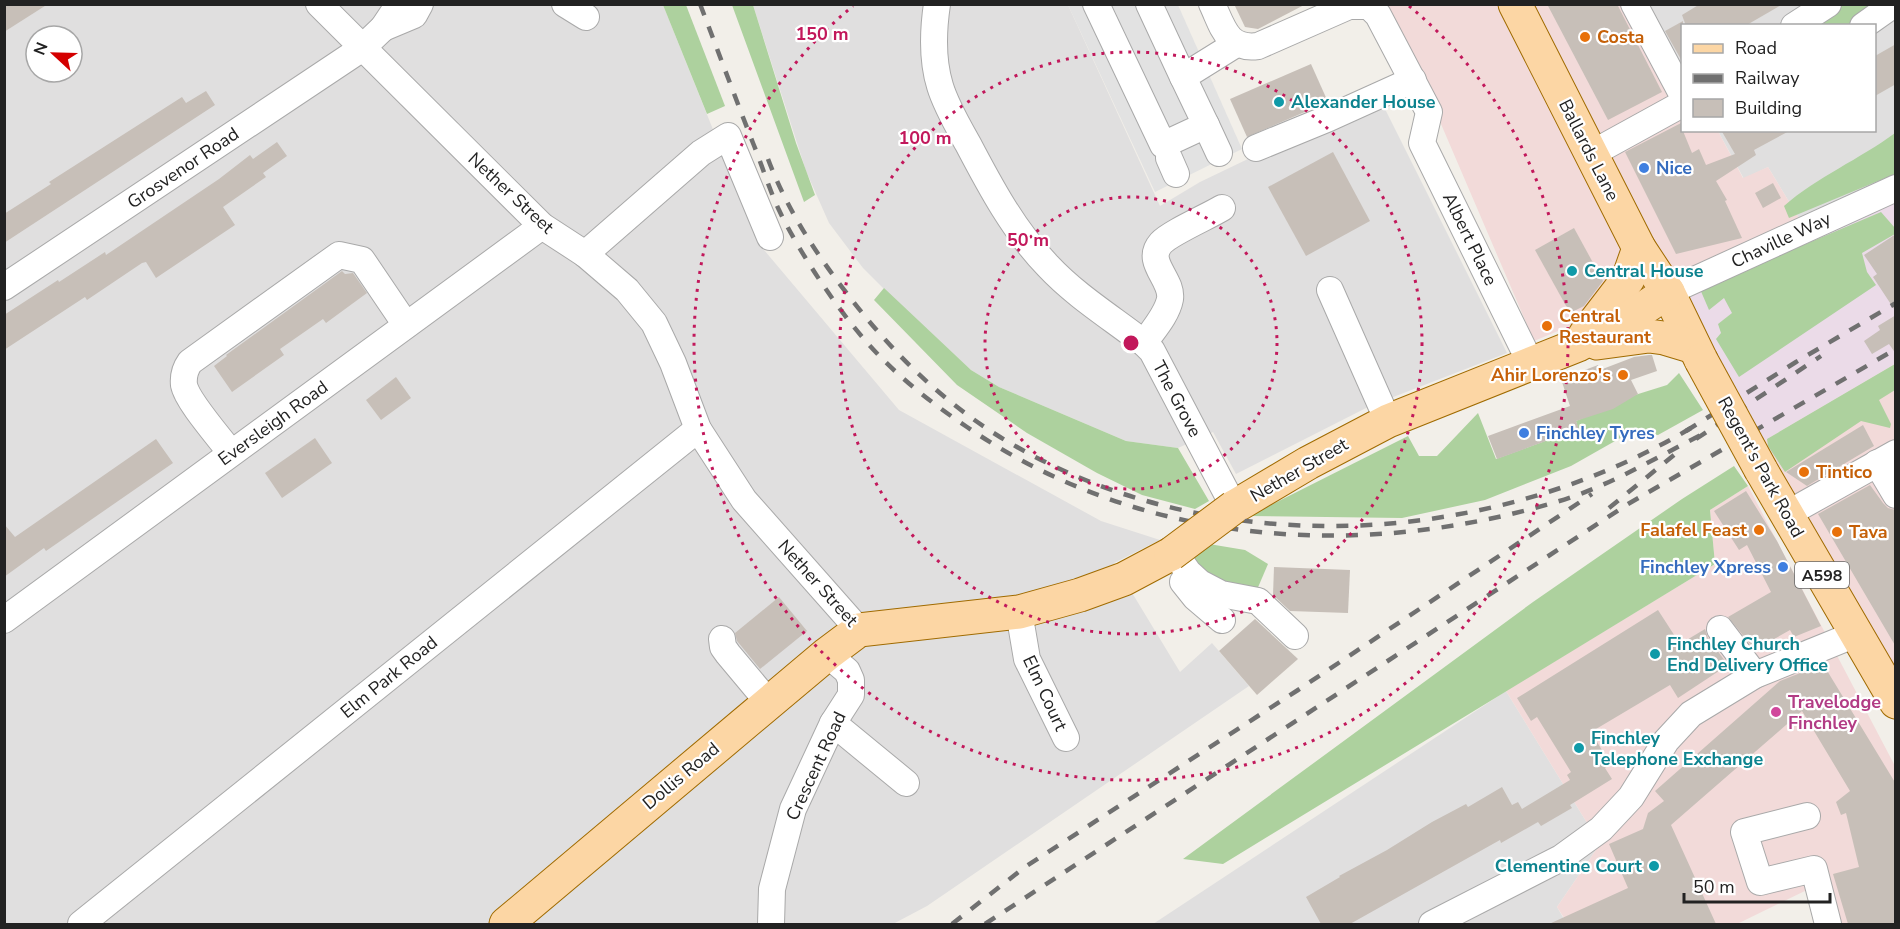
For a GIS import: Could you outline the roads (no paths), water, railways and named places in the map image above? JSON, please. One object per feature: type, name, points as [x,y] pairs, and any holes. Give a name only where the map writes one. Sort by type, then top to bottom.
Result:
[{"type":"main road","name":"Ballards Lane","points":[[1515,4],[1639,248],[1668,292]]},
{"type":"main road","points":[[1578,345],[1628,279],[1639,248]]},
{"type":"main road","name":"Nether Street","points":[[859,630],[1019,612],[1080,595],[1124,579],[1170,555],[1234,507],[1308,463],[1388,421],[1578,345],[1632,316],[1668,292]]},
{"type":"main road","name":"Regent's Park Road","points":[[1668,292],[1698,354],[1761,470],[1896,702]]},
{"type":"main road","name":"Nether Street","points":[[1578,345],[1649,336],[1664,338],[1698,354]]},
{"type":"main road","name":"Dollis Road","points":[[506,924],[826,654],[859,630]]},
{"type":"street","name":"Nether Street","points":[[319,4],[542,226],[585,254],[627,290],[654,323],[673,363],[698,429],[744,500],[859,630]]},
{"type":"street","points":[[382,28],[399,4]]},
{"type":"street","points":[[382,28],[414,15],[420,4]]},
{"type":"street","name":"The Grove","points":[[937,4],[935,59],[940,87],[994,193],[1028,243],[1047,266],[1080,296],[1152,351],[1234,507]]},
{"type":"street","points":[[1096,4],[1169,159],[1209,140],[1149,4]]},
{"type":"street","points":[[1212,4],[1227,36],[1236,44],[1250,47],[1258,46],[1349,6],[1369,6],[1378,15],[1413,80],[1256,148]]},
{"type":"street","points":[[1634,4],[1681,90]]},
{"type":"street","points":[[1797,24],[1828,4]]},
{"type":"street","points":[[1866,24],[1894,4]]},
{"type":"street","name":"Grosvenor Road","points":[[8,277],[361,48],[382,28]]},
{"type":"street","points":[[1183,77],[1236,44]]},
{"type":"street","name":"Albert Place","points":[[1413,80],[1429,112],[1422,143],[1531,364]]},
{"type":"street","points":[[1591,154],[1681,105]]},
{"type":"street","points":[[585,254],[701,153],[728,136],[770,237]]},
{"type":"street","name":"Chaville Way","points":[[1668,292],[1893,193]]},
{"type":"street","points":[[1144,343],[1166,311],[1169,302],[1170,294],[1167,284],[1156,260],[1158,249],[1165,240],[1222,208]]},
{"type":"street","name":"Eversleigh Road","points":[[7,614],[542,226]]},
{"type":"street","points":[[231,453],[187,393],[184,377],[185,369],[190,362],[339,255],[362,260],[406,325]]},
{"type":"street","points":[[1330,290],[1388,421]]},
{"type":"street","name":"Elm Park Road","points":[[81,924],[698,429]]},
{"type":"street","points":[[1787,514],[1886,458],[1896,495]]},
{"type":"street","points":[[1170,555],[1195,597],[1222,620]]},
{"type":"street","points":[[1170,555],[1200,583],[1221,594],[1258,601],[1294,636]]},
{"type":"street","name":"Elm Court","points":[[1019,612],[1027,659],[1066,738]]},
{"type":"street","points":[[1720,629],[1755,675]]},
{"type":"street","points":[[1432,924],[1561,858],[1601,829],[1631,797],[1666,741],[1691,714],[1755,675],[1856,634]]},
{"type":"street","points":[[722,639],[723,647],[728,654],[769,703]]},
{"type":"street","name":"Crescent Road","points":[[771,924],[772,889],[793,809],[833,723],[851,694],[851,680],[847,671],[826,654]]},
{"type":"street","points":[[833,723],[906,783]]},
{"type":"street","points":[[1807,816],[1744,832],[1760,882],[1814,869],[1828,924]]},
{"type":"railway","points":[[700,4],[779,210],[829,294],[853,326],[900,376],[967,427],[1034,467],[1104,497],[1177,519],[1252,531],[1328,536],[1405,532],[1481,521],[1556,502],[1613,480],[1703,434]]},
{"type":"railway","points":[[768,159],[794,215],[839,284],[884,339],[938,392],[1000,437],[1081,478],[1166,506],[1256,522],[1346,526],[1437,518],[1526,499],[1611,469],[1691,428]]},
{"type":"railway","points":[[1686,431],[1896,303]]},
{"type":"railway","points":[[985,924],[1628,504],[1896,349]]},
{"type":"railway","points":[[1696,439],[1821,356]]},
{"type":"railway","points":[[1609,508],[1674,455]]},
{"type":"railway","points":[[952,924],[1025,867],[1298,690],[1592,494]]},
{"type":"place","name":"Costa","points":[[1585,37]]},
{"type":"place","name":"Alexander House","points":[[1279,102]]},
{"type":"place","name":"Nice","points":[[1644,168]]},
{"type":"place","name":"Central House","points":[[1572,271]]},
{"type":"place","name":"Central Restaurant","points":[[1547,326]]},
{"type":"place","name":"Ahir Lorenzo's","points":[[1623,375]]},
{"type":"place","name":"Finchley Tyres","points":[[1524,433]]},
{"type":"place","name":"Tintico","points":[[1804,472]]},
{"type":"place","name":"Falafel Feast","points":[[1759,530]]},
{"type":"place","name":"Tava","points":[[1837,532]]},
{"type":"place","name":"Finchley Xpress","points":[[1783,567]]},
{"type":"place","name":"Finchley Church End Delivery Office","points":[[1655,654]]},
{"type":"place","name":"Travelodge Finchley","points":[[1776,712]]},
{"type":"place","name":"Finchley Telephone Exchange","points":[[1579,748]]},
{"type":"place","name":"Clementine Court","points":[[1654,866]]}]
